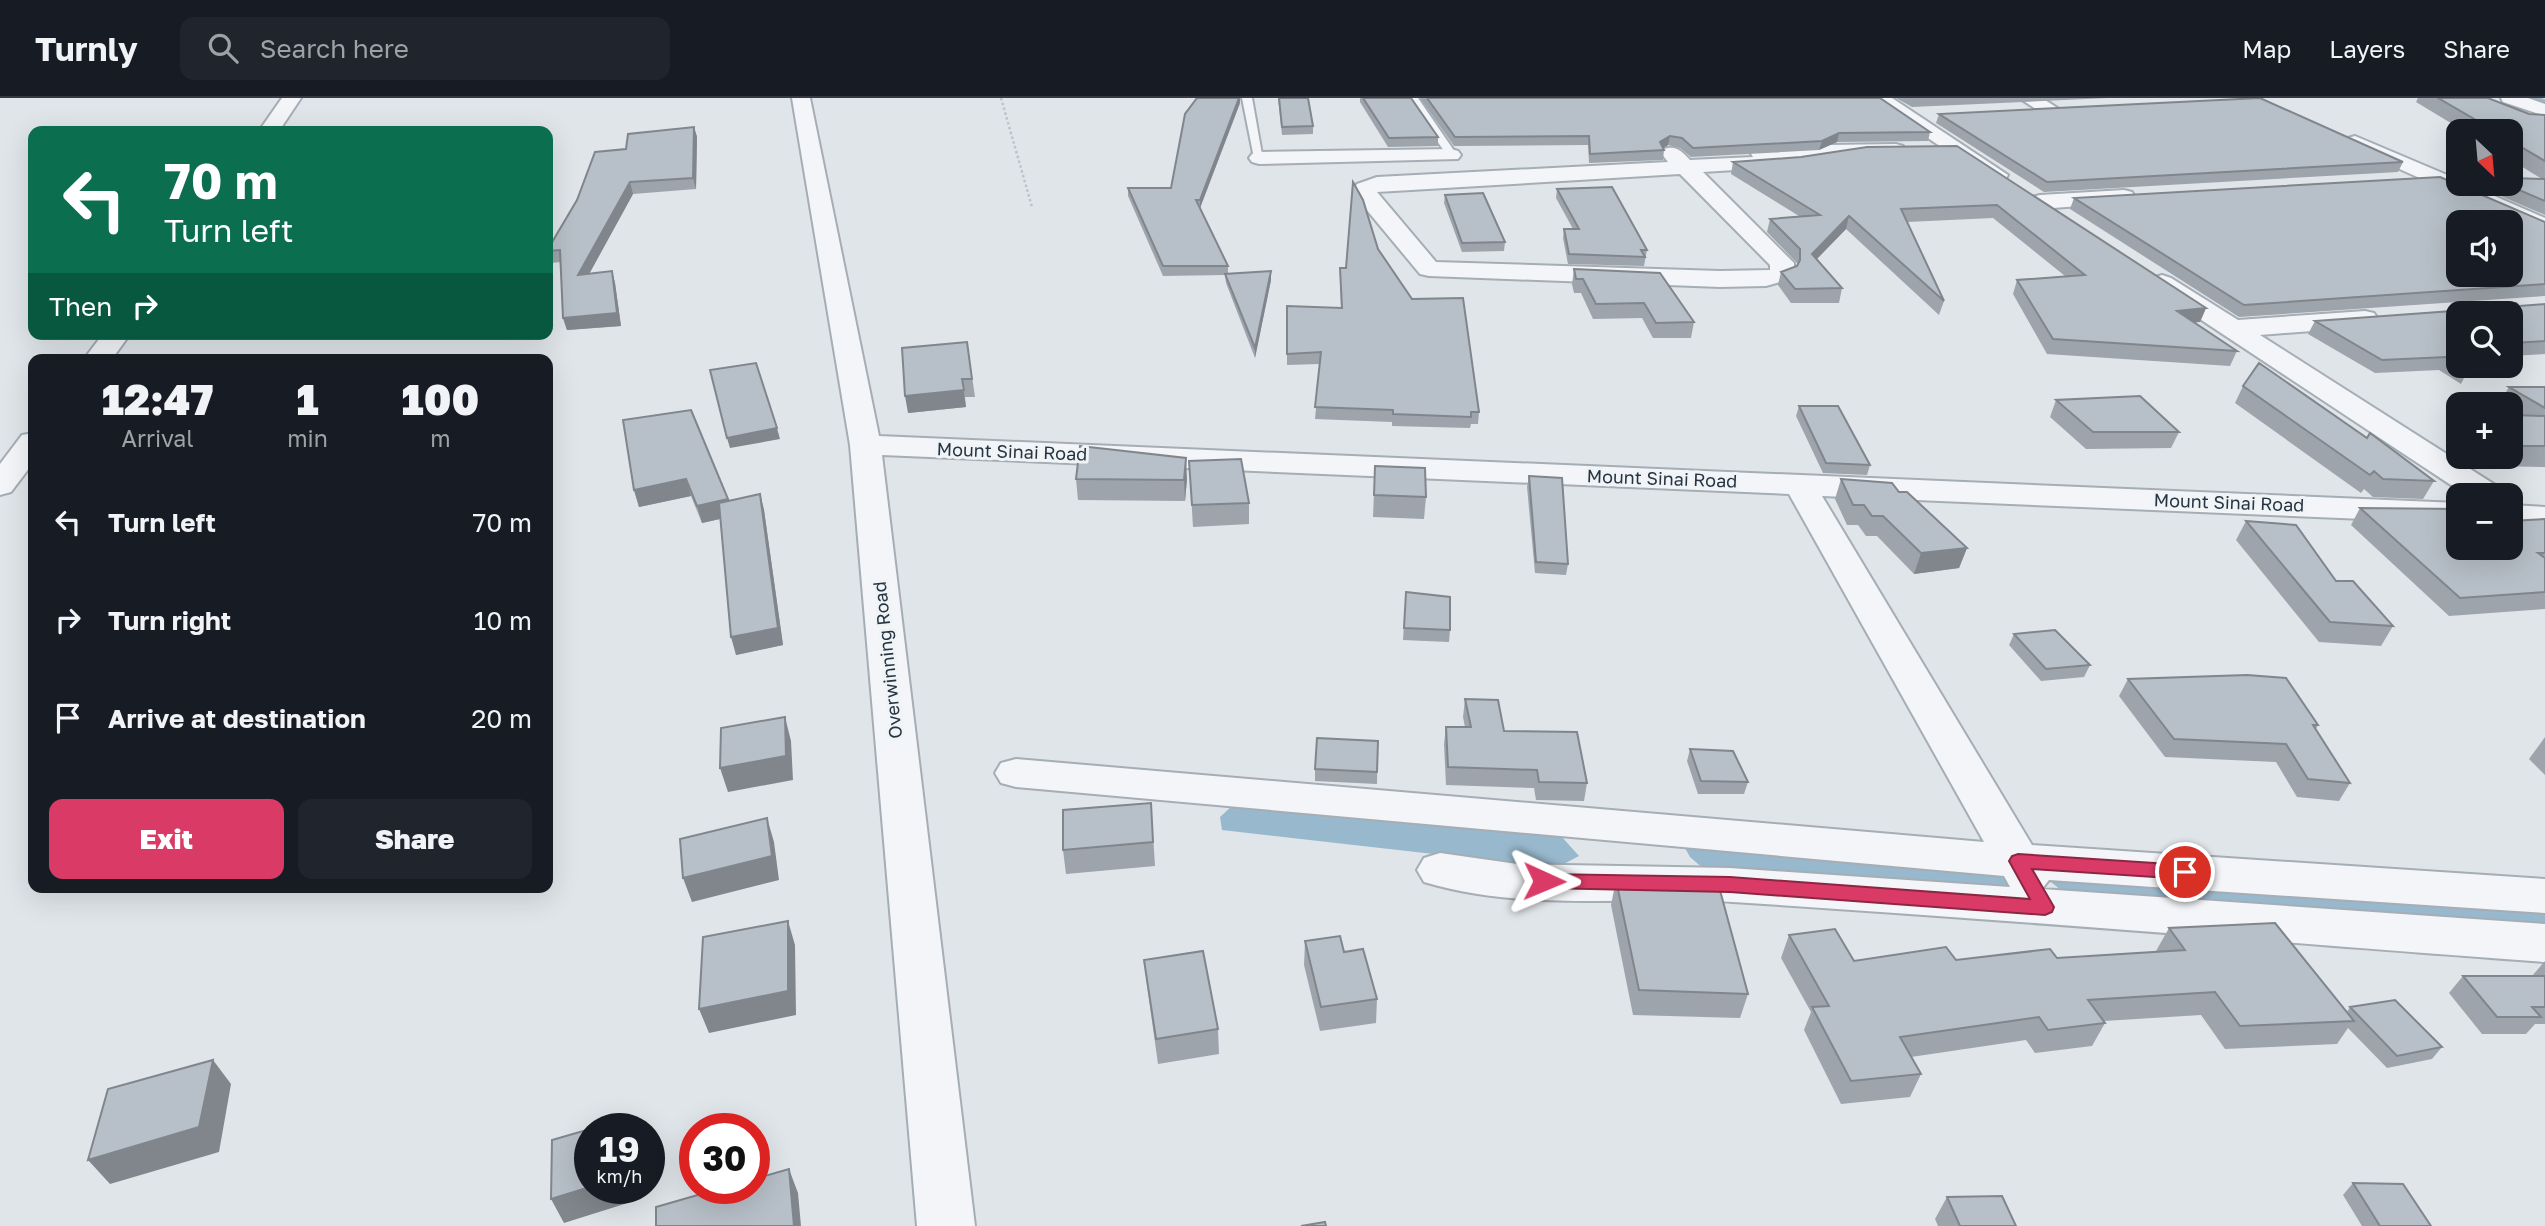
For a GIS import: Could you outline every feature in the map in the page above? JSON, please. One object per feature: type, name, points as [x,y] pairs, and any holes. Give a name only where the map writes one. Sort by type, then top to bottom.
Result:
[{"type":"street","points":[[272,126],[292,98]]},
{"type":"street","name":"Overwinning Road","points":[[800,98],[865,445],[946,1226]]},
{"type":"street","points":[[1879,98],[2074,225]]},
{"type":"street","points":[[2010,111],[2055,109],[2028,98]]},
{"type":"street","points":[[2510,98],[2545,110]]},
{"type":"street","points":[[1908,116],[1946,114]]},
{"type":"street","points":[[2336,133],[2545,227]]},
{"type":"street","points":[[1562,154],[1678,160],[1837,158],[1863,151],[1957,150]]},
{"type":"street","points":[[1259,158],[1459,155]]},
{"type":"street","points":[[1678,160],[1782,263],[1782,274],[1766,278],[1720,279],[1435,271],[1423,264],[1370,198],[1366,189],[1377,184],[1678,160]]},
{"type":"street","points":[[2396,181],[2437,179]]},
{"type":"street","points":[[2040,202],[2149,196]]},
{"type":"street","points":[[2141,269],[2469,483]]},
{"type":"street","points":[[2232,329],[2395,317]]},
{"type":"street","points":[[102,354],[112,340]]},
{"type":"street","name":"Mount Sinai Road","points":[[865,445],[2446,512]]},
{"type":"street","points":[[0,485],[28,449]]},
{"type":"street","points":[[1800,485],[2045,907]]},
{"type":"street","points":[[1016,772],[2018,861],[2545,896]]},
{"type":"street","points":[[1440,870],[1517,881],[1730,884],[2545,943]]},
{"type":"lane","points":[[1247,98],[1259,158]]},
{"type":"lane","points":[[1413,98],[1459,155]]},
{"type":"path","points":[[1001,98],[1032,206]]},
{"type":"water","points":[[1232,806],[1561,836],[1579,856],[1556,868],[1222,830],[1220,817]]},
{"type":"water","points":[[1703,844],[1991,871],[2009,880],[2011,891],[1705,870],[1690,857],[1685,848]]},
{"type":"water","points":[[2058,876],[2545,906],[2545,926],[2062,891],[2051,882]]},
{"type":"building","points":[[1197,98],[1239,98],[1200,200],[1196,200],[1228,266],[1163,266],[1128,188],[1171,188],[1185,114]]},
{"type":"building","points":[[1279,98],[1308,98],[1313,126],[1282,127]]},
{"type":"building","points":[[1363,98],[1411,98],[1438,137],[1389,138]]},
{"type":"building","points":[[1427,98],[1880,98],[1930,132],[1839,133],[1822,141],[1693,148],[1682,138],[1670,136],[1660,142],[1664,150],[1590,154],[1589,136],[1455,137]]},
{"type":"building","points":[[2260,98],[2403,162],[2047,182],[1939,114]]},
{"type":"building","points":[[2438,98],[2488,98],[2529,114],[2545,115],[2545,161],[2524,149],[2524,119],[2474,119]]},
{"type":"building","points":[[694,127],[693,178],[630,182],[578,275],[612,271],[617,313],[563,318],[560,250],[553,251],[553,241],[577,200],[595,152],[626,149],[628,134]]},
{"type":"building","points":[[1957,146],[2206,308],[2177,311],[2237,351],[2053,339],[2017,280],[2085,275],[1997,205],[1901,209],[1944,301],[1849,216],[1812,254],[1842,288],[1795,289],[1781,272],[1797,266],[1800,249],[1770,219],[1820,215],[1733,162],[1801,157],[1867,147]]},
{"type":"building","points":[[2440,177],[2446,180],[2446,196],[2484,196],[2517,210],[2446,210],[2446,287],[2502,287],[2244,305],[2074,198]]},
{"type":"building","points":[[2524,178],[2545,179],[2545,201],[2524,192]]},
{"type":"building","points":[[1353,182],[1363,200],[1378,249],[1412,299],[1463,298],[1479,412],[1471,412],[1471,417],[1315,407],[1321,352],[1287,354],[1287,306],[1342,308],[1340,268],[1346,268]]},
{"type":"building","points":[[1612,187],[1647,250],[1641,250],[1645,257],[1569,254],[1564,229],[1579,229],[1557,189]]},
{"type":"building","points":[[1483,193],[1505,242],[1462,243],[1445,195]]},
{"type":"building","points":[[2523,213],[2545,222],[2545,284],[2523,286]]},
{"type":"building","points":[[1574,269],[1660,273],[1694,322],[1656,323],[1644,303],[1596,304],[1583,279],[1576,279]]},
{"type":"building","points":[[1271,271],[1255,348],[1225,274]]},
{"type":"building","points":[[2545,304],[2545,341],[2523,342],[2523,306]]},
{"type":"building","points":[[2446,311],[2446,357],[2382,360],[2315,321]]},
{"type":"building","points":[[967,342],[972,379],[962,379],[964,390],[905,396],[902,348]]},
{"type":"building","points":[[756,363],[777,428],[727,438],[710,370]]},
{"type":"building","points":[[2259,363],[2367,438],[2370,433],[2434,481],[2383,479],[2374,471],[2370,475],[2243,386]]},
{"type":"building","points":[[2509,387],[2545,387],[2545,408],[2523,395],[2523,392]]},
{"type":"building","points":[[2140,396],[2179,432],[2093,432],[2056,400]]},
{"type":"building","points":[[1799,406],[1838,406],[1870,465],[1826,463]]},
{"type":"building","points":[[691,410],[728,499],[697,506],[686,479],[634,490],[623,420]]},
{"type":"building","points":[[2523,415],[2545,416],[2545,446],[2523,446]]},
{"type":"building","points":[[1080,446],[1186,458],[1184,480],[1076,479]]},
{"type":"building","points":[[1241,459],[1249,503],[1192,505],[1189,461]]},
{"type":"building","points":[[1375,466],[1425,468],[1426,497],[1374,495]]},
{"type":"building","points":[[1529,476],[1562,478],[1568,564],[1536,562]]},
{"type":"building","points":[[1841,479],[1892,483],[1899,492],[1907,492],[1967,548],[1921,553],[1883,516],[1872,516],[1864,505],[1853,505]]},
{"type":"building","points":[[760,494],[778,628],[731,637],[719,503]]},
{"type":"building","points":[[2360,508],[2446,509],[2446,560],[2523,560],[2523,520],[2545,519],[2545,553],[2538,553],[2545,558],[2545,592],[2460,598]]},
{"type":"building","points":[[2246,521],[2296,525],[2336,581],[2353,581],[2393,626],[2330,622]]},
{"type":"building","points":[[1406,592],[1450,597],[1450,630],[1404,628]]},
{"type":"building","points":[[2055,630],[2090,665],[2046,669],[2014,634]]},
{"type":"building","points":[[2247,675],[2286,678],[2318,725],[2313,725],[2350,783],[2308,779],[2286,744],[2174,739],[2128,679]]},
{"type":"building","points":[[1465,699],[1498,700],[1504,731],[1577,732],[1587,783],[1539,782],[1537,770],[1448,767],[1446,727],[1471,727]]},
{"type":"building","points":[[785,717],[786,756],[720,768],[721,728]]},
{"type":"building","points":[[1317,738],[1378,741],[1377,772],[1315,769]]},
{"type":"building","points":[[1690,749],[1733,751],[1748,782],[1701,781]]},
{"type":"building","points":[[1151,803],[1153,842],[1063,850],[1063,810]]},
{"type":"building","points":[[767,818],[772,856],[683,878],[680,839]]},
{"type":"building","points":[[1616,880],[1718,883],[1748,994],[1639,990]]},
{"type":"building","points":[[788,921],[788,991],[699,1009],[703,937]]},
{"type":"building","points":[[2275,923],[2354,1021],[2240,1026],[2215,992],[2088,1000],[2105,1023],[2048,1030],[2039,1017],[1900,1037],[1921,1074],[1851,1081],[1812,1007],[1829,1006],[1789,935],[1835,929],[1854,961],[1946,947],[1956,960],[2050,949],[2057,958],[2185,950],[2169,928]]},
{"type":"building","points":[[1340,936],[1344,952],[1363,949],[1377,999],[1321,1007],[1305,941]]},
{"type":"building","points":[[1203,951],[1218,1029],[1156,1039],[1144,960]]},
{"type":"building","points":[[2463,976],[2545,976],[2545,1007],[2532,1007],[2541,1017],[2497,1017]]},
{"type":"building","points":[[2395,1000],[2442,1047],[2397,1056],[2350,1007]]},
{"type":"building","points":[[213,1060],[199,1127],[88,1160],[108,1089]]},
{"type":"building","points":[[574,1134],[574,1192],[551,1199],[552,1140]]},
{"type":"building","points":[[789,1169],[794,1226],[656,1226],[656,1207],[679,1200],[679,1204],[770,1204],[770,1174]]},
{"type":"building","points":[[2353,1183],[2403,1184],[2431,1226],[2380,1226]]},
{"type":"building","points":[[2002,1196],[2016,1226],[1960,1226],[1947,1197]]},
{"type":"building","points":[[1325,1222],[1326,1226],[1301,1226]]},
{"type":"waterway","points":[[2531,98],[2545,103]]},
{"type":"route","points":[[1544,881],[1730,884],[2045,907],[2018,861],[2185,872]]}]
